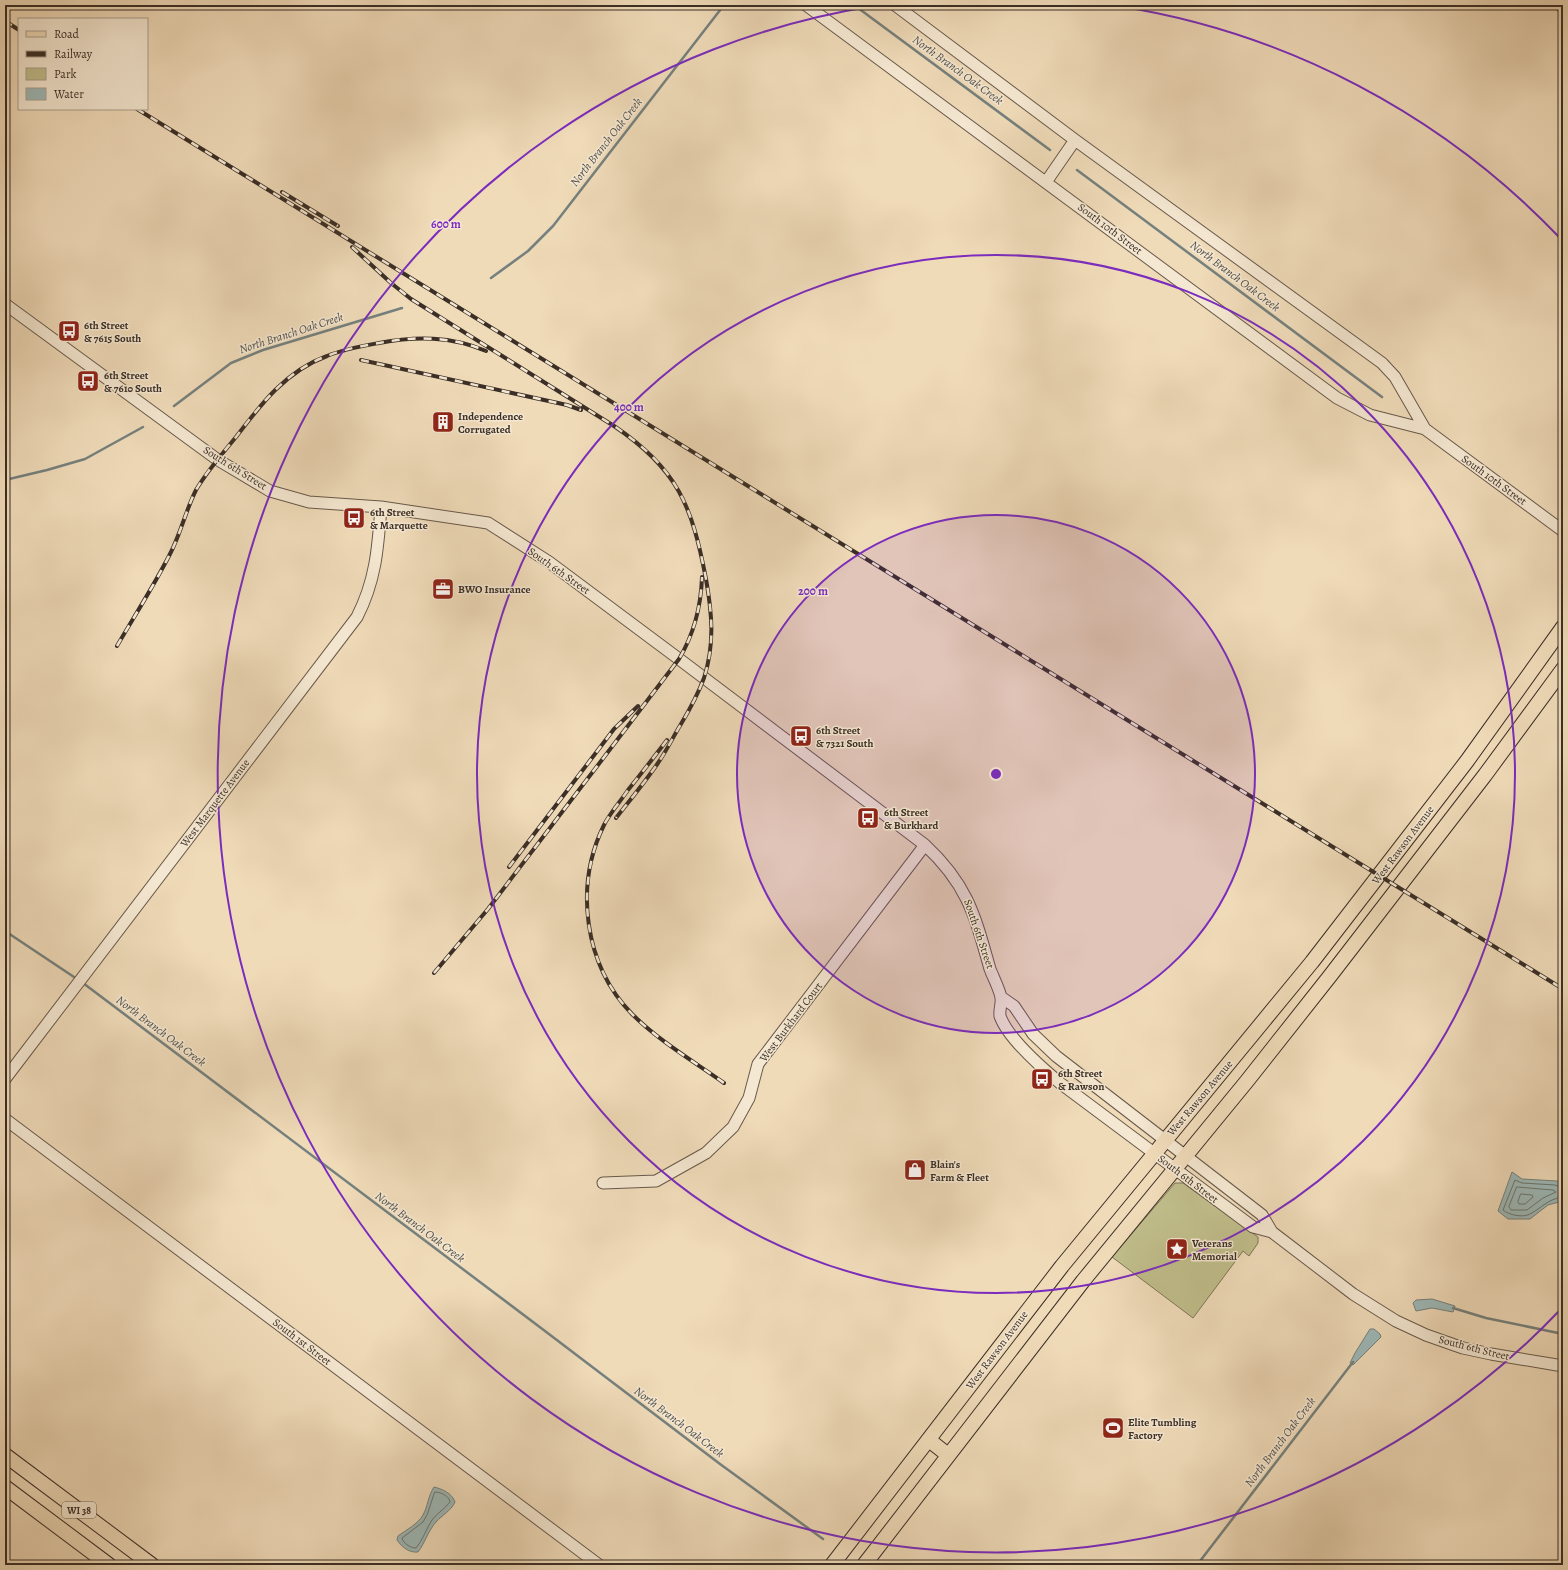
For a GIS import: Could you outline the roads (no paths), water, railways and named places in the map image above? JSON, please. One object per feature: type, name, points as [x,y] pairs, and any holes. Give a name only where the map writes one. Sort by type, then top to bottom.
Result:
[{"type":"main road","name":"West Rawson Avenue","points":[[832,1565],[1058,1272],[1312,962],[1375,882],[1467,761],[1563,627]]},
{"type":"main road","name":"West Rawson Avenue","points":[[864,1565],[1083,1281],[1252,1075],[1326,982],[1481,781],[1563,669]]},
{"type":"main road","points":[[929,1440],[948,1455]]},
{"type":"main road","name":"WI 38","points":[[5,1455],[152,1565]]},
{"type":"main road","name":"WI 38","points":[[5,1487],[109,1565]]},
{"type":"street","name":"South 10th Street","points":[[806,5],[1338,398],[1370,415],[1425,429],[1563,531]]},
{"type":"street","name":"South 10th Street","points":[[895,5],[1075,140],[1382,363],[1395,377],[1425,429]]},
{"type":"street","points":[[1560,5],[1563,8]]},
{"type":"street","points":[[1046,182],[1075,140]]},
{"type":"street","name":"South 6th Street","points":[[5,304],[218,460],[270,491],[308,502],[381,507],[488,523],[555,567],[925,845],[947,867],[964,893],[976,919],[991,970],[1001,997],[1000,1015],[1009,1031],[1031,1058],[1061,1084],[1253,1227],[1272,1232],[1358,1297],[1396,1321],[1421,1333],[1463,1348],[1563,1366]]},
{"type":"street","name":"West Marquette Avenue","points":[[5,1079],[357,617],[368,594],[375,569],[381,507]]},
{"type":"street","name":"West Burkhard Court","points":[[602,1183],[656,1181],[706,1153],[733,1127],[749,1098],[758,1064],[925,845]]},
{"type":"street","name":"South 6th Street","points":[[1001,997],[1014,1006],[1034,1034],[1056,1056],[1262,1214],[1272,1232]]},
{"type":"street","name":"South 1st Street","points":[[5,1119],[599,1565]]},
{"type":"water","points":[[1512,1172],[1522,1179],[1557,1181],[1563,1185],[1563,1201],[1548,1205],[1530,1219],[1508,1219],[1498,1211]]},
{"type":"water","points":[[1432,1299],[1455,1306],[1453,1312],[1432,1308],[1416,1311],[1413,1303],[1416,1300]]},
{"type":"water","points":[[1370,1329],[1374,1329],[1380,1334],[1381,1337],[1353,1365],[1350,1363]]},
{"type":"water","points":[[434,1487],[449,1494],[455,1502],[433,1526],[418,1552],[409,1550],[403,1547],[397,1540],[398,1536],[421,1518],[425,1512],[430,1494]]},
{"type":"waterway","name":"North Branch Oak Creek","points":[[491,278],[528,251],[553,226],[724,5]]},
{"type":"waterway","name":"North Branch Oak Creek","points":[[854,5],[1050,150]]},
{"type":"waterway","name":"North Branch Oak Creek","points":[[1077,170],[1382,397]]},
{"type":"waterway","name":"North Branch Oak Creek","points":[[174,406],[231,363],[263,350],[402,308]]},
{"type":"waterway","name":"North Branch Oak Creek","points":[[5,480],[85,459],[143,427]]},
{"type":"waterway","name":"North Branch Oak Creek","points":[[5,931],[77,979]]},
{"type":"waterway","name":"North Branch Oak Creek","points":[[83,983],[720,1464],[823,1539]]},
{"type":"waterway","name":"North Branch Oak Creek","points":[[1453,1308],[1486,1318],[1563,1334]]},
{"type":"waterway","name":"North Branch Oak Creek","points":[[1197,1565],[1353,1362]]},
{"type":"railway","points":[[5,21],[18,29]]},
{"type":"railway","points":[[139,110],[1563,989]]},
{"type":"railway","points":[[282,192],[338,226]]},
{"type":"railway","points":[[352,247],[391,283],[411,299],[614,426],[636,442],[668,474],[679,491],[688,510],[701,553],[710,604],[710,653],[704,678],[688,713],[658,763],[616,818]]},
{"type":"railway","points":[[117,646],[152,588],[171,552],[192,498],[200,483],[265,401],[299,370],[312,362],[353,348],[406,339],[420,338],[447,340],[460,342],[486,351]]},
{"type":"railway","points":[[361,360],[567,405],[581,410]]},
{"type":"railway","points":[[434,973],[488,909],[679,659],[689,640],[696,620],[702,577]]},
{"type":"railway","points":[[509,867],[614,729],[638,706]]},
{"type":"railway","points":[[667,740],[628,790],[604,825],[595,849],[589,873],[587,899],[589,924],[594,949],[603,972],[616,994],[632,1014],[653,1033],[724,1083]]},
{"type":"place","name":"6th Street & 7615 South","points":[[69,331]]},
{"type":"place","name":"6th Street & 7610 South","points":[[88,381]]},
{"type":"place","name":"Independence Corrugated","points":[[443,422]]},
{"type":"place","name":"6th Street & Marquette","points":[[354,518]]},
{"type":"place","name":"BWO Insurance","points":[[443,589]]},
{"type":"place","name":"6th Street & 7321 South","points":[[801,736]]},
{"type":"place","name":"6th Street & Burkhard","points":[[868,818]]},
{"type":"place","name":"6th Street & Rawson","points":[[1042,1079]]},
{"type":"place","name":"Blain's Farm & Fleet","points":[[915,1170]]},
{"type":"place","name":"Veterans Memorial","points":[[1177,1249]]},
{"type":"place","name":"Elite Tumbling Factory","points":[[1113,1428]]}]
